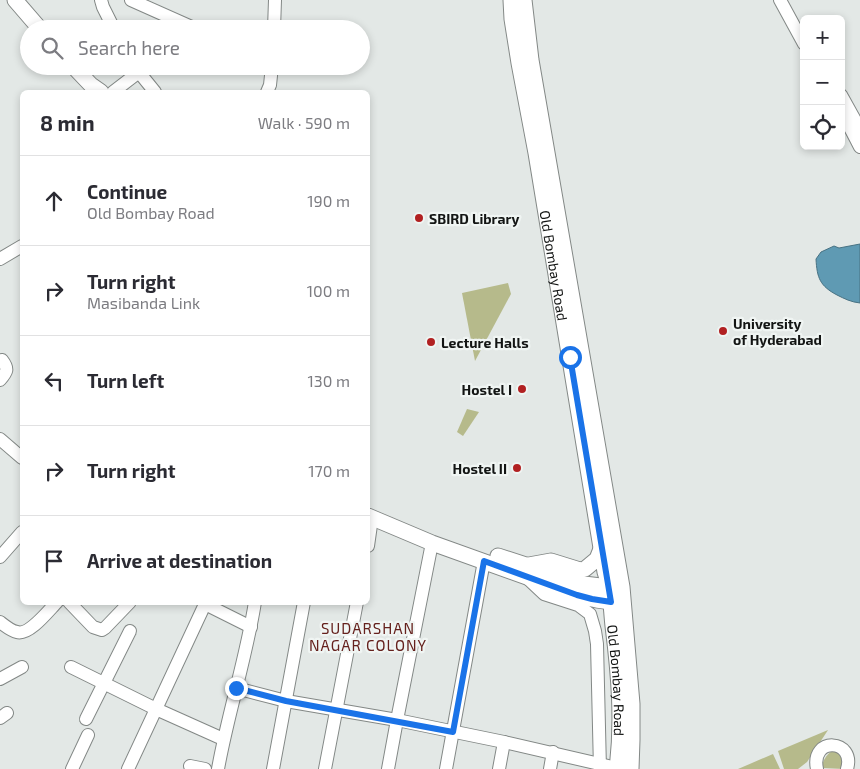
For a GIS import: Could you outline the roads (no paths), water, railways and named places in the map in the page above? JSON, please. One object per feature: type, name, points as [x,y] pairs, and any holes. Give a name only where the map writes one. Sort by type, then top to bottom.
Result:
[{"type":"main road","points":[[15,0],[32,20]]},
{"type":"main road","name":"Old Bombay Road","points":[[511,0],[519,63],[538,162],[601,549],[616,594]]},
{"type":"main road","name":"Old Bombay Road","points":[[524,0],[632,704],[632,740],[622,769]]},
{"type":"main road","points":[[82,75],[98,90]]},
{"type":"main road","points":[[370,513],[451,540],[527,571],[551,561],[580,570],[586,569],[597,558],[601,549]]},
{"type":"main road","points":[[370,513],[432,543],[484,561],[584,584],[616,594]]},
{"type":"street","points":[[101,0],[110,20]]},
{"type":"street","points":[[131,0],[176,20]]},
{"type":"street","points":[[274,20],[275,0]]},
{"type":"street","points":[[780,0],[800,37]]},
{"type":"street","points":[[790,0],[800,19]]},
{"type":"street","points":[[115,90],[131,75]]},
{"type":"street","points":[[140,75],[149,90]]},
{"type":"street","points":[[268,90],[271,75]]},
{"type":"street","points":[[845,111],[860,129]]},
{"type":"street","points":[[845,113],[860,146]]},
{"type":"street","points":[[0,259],[20,247]]},
{"type":"street","points":[[0,380],[7,368],[1,357]]},
{"type":"street","points":[[0,439],[20,456]]},
{"type":"street","points":[[0,557],[20,534]]},
{"type":"street","points":[[388,769],[432,543]]},
{"type":"street","points":[[446,769],[484,561]]},
{"type":"street","points":[[527,571],[544,594],[578,605],[590,614],[597,644],[600,766]]},
{"type":"street","points":[[0,622],[19,633],[25,632],[54,605]]},
{"type":"street","points":[[72,605],[93,627],[102,630],[127,605]]},
{"type":"street","points":[[128,769],[204,605]]},
{"type":"street","points":[[209,605],[251,627]]},
{"type":"street","points":[[218,769],[255,605]]},
{"type":"street","points":[[273,769],[303,605]]},
{"type":"street","points":[[326,769],[355,605]]},
{"type":"street","points":[[86,719],[130,632]]},
{"type":"street","points":[[0,679],[22,667]]},
{"type":"street","points":[[71,667],[223,740]]},
{"type":"street","points":[[236,688],[286,701],[397,720],[553,752],[600,766],[622,769]]},
{"type":"street","points":[[72,769],[88,735]]},
{"type":"street","points":[[499,769],[504,742]]},
{"type":"street","points":[[817,769],[816,760],[818,754],[821,750],[831,745],[842,748],[846,752],[849,763],[847,769]]},
{"type":"street","points":[[550,769],[553,752]]},
{"type":"street","points":[[190,766],[205,769]]},
{"type":"water","points":[[860,244],[860,303],[845,299],[823,285],[817,271],[816,259],[821,252],[834,246],[839,248]]},
{"type":"place","name":"SBIRD Library","points":[[419,218]]},
{"type":"place","name":"University of Hyderabad","points":[[723,331]]},
{"type":"place","name":"Lecture Halls","points":[[431,342]]},
{"type":"place","name":"Hostel I","points":[[522,389]]},
{"type":"place","name":"Hostel II","points":[[517,468]]},
{"type":"district","name":"SUDARSHAN NAGAR COLONY","points":[[368,636]]}]
